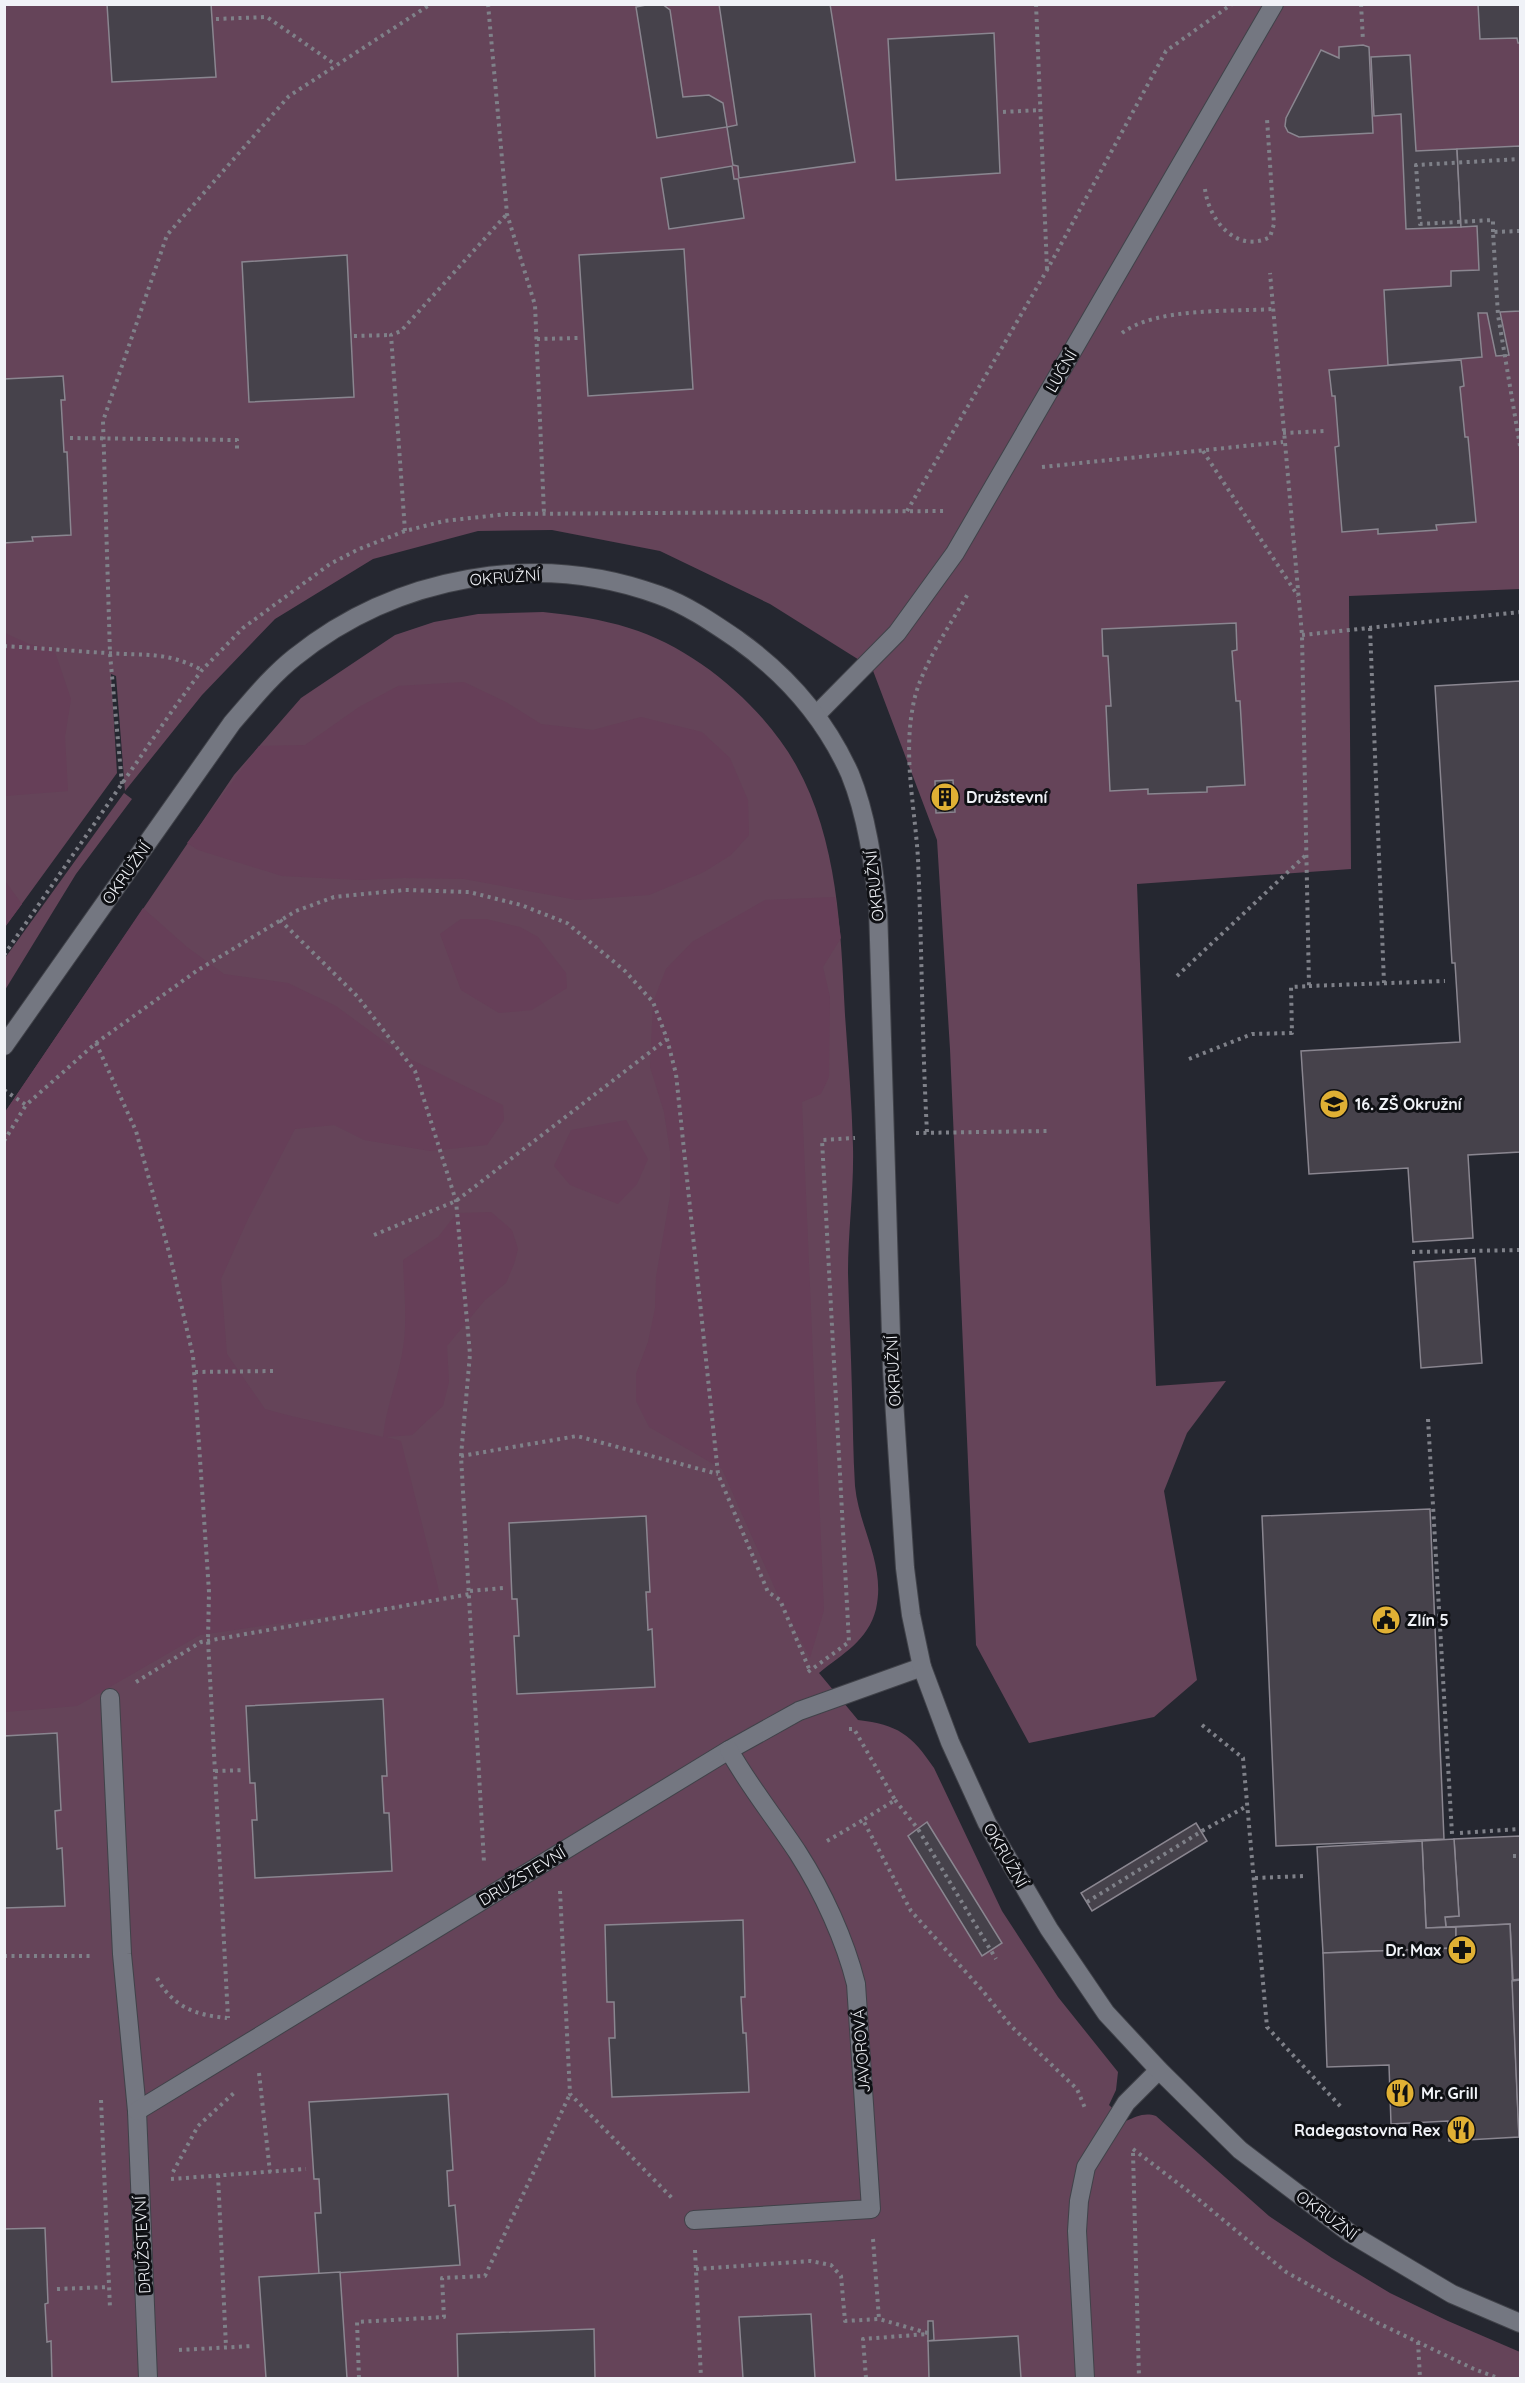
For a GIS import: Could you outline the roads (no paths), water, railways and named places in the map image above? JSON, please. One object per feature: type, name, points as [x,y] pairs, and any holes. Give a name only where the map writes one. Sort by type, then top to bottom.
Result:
[{"type":"street","name":"LUČNÍ","points":[[816,715],[897,633],[955,553],[1274,4]]},
{"type":"street","name":"OKRUŽNÍ","points":[[4,1046],[232,723],[262,688],[294,658],[325,636],[396,598],[439,584],[487,576],[526,574],[584,576],[660,595],[693,611],[726,632],[781,674],[816,715],[850,774],[861,806],[875,883],[892,1369],[905,1568],[911,1615],[922,1667],[950,1742],[987,1823],[1038,1910],[1106,2013],[1159,2070],[1240,2150],[1351,2234],[1452,2294],[1521,2323]]},
{"type":"street","name":"DRUŽSTEVNÍ","points":[[137,2111],[729,1750],[800,1711],[922,1667]]},
{"type":"street","name":"DRUŽSTEVNÍ","points":[[110,1698],[122,1954],[137,2111],[148,2379]]},
{"type":"street","name":"JAVOROVÁ","points":[[694,2220],[871,2209],[856,1984],[848,1952],[799,1855],[742,1773],[729,1750]]},
{"type":"street","points":[[1086,2379],[1077,2231],[1079,2201],[1086,2166],[1126,2103],[1159,2070]]},
{"type":"place","name":"Družstevní","points":[[945,797]]},
{"type":"place","name":"16. ZŠ Okružní","points":[[1334,1104]]},
{"type":"place","name":"Zlín 5","points":[[1386,1620]]},
{"type":"place","name":"Dr. Max","points":[[1462,1950]]},
{"type":"place","name":"Mr. Grill","points":[[1400,2093]]},
{"type":"place","name":"Radegastovna Rex","points":[[1461,2130]]}]
